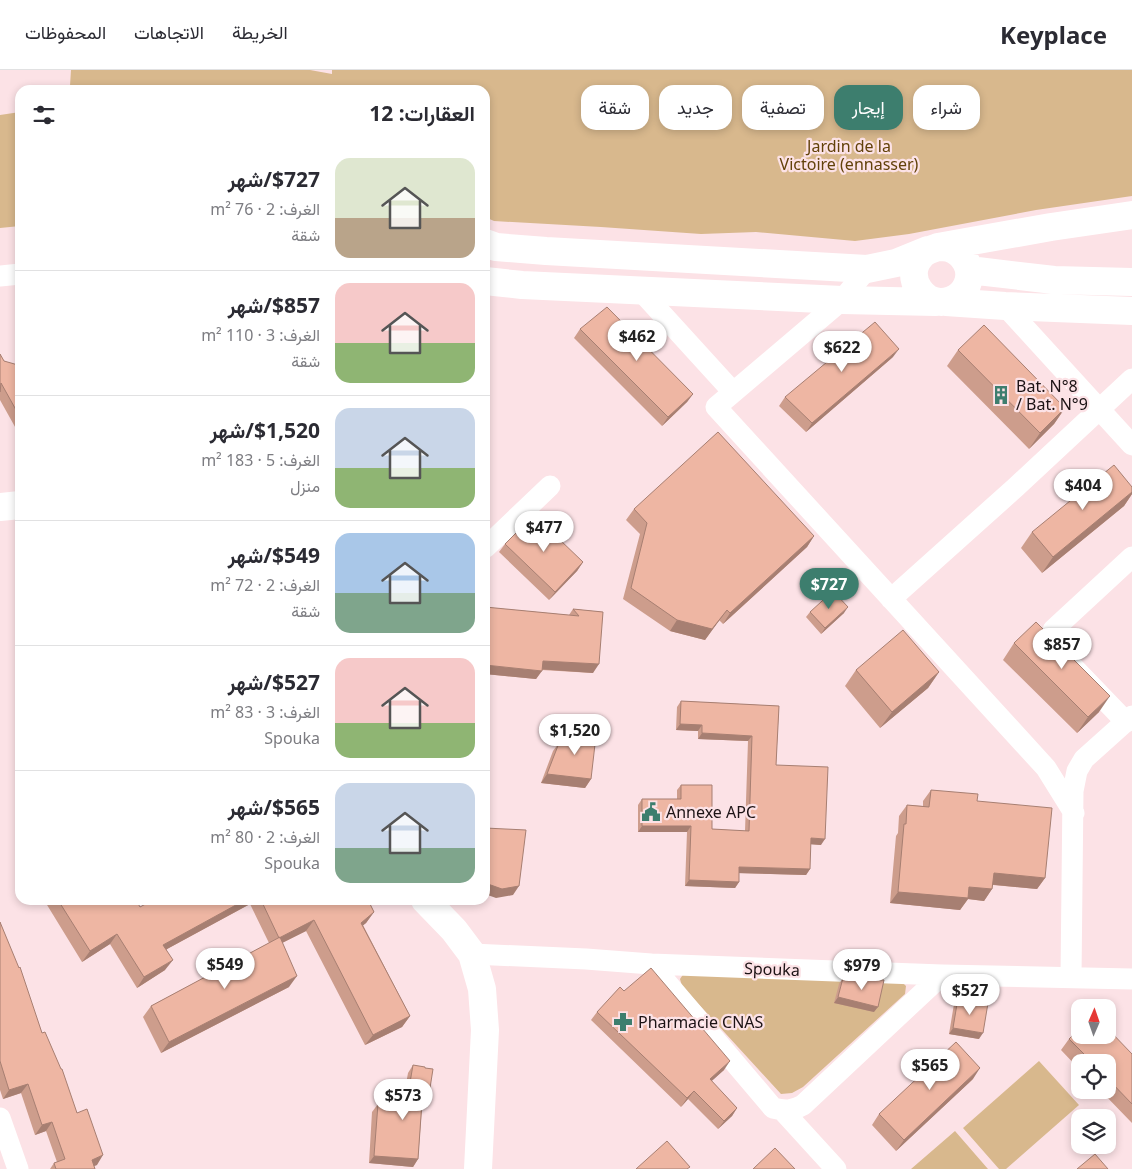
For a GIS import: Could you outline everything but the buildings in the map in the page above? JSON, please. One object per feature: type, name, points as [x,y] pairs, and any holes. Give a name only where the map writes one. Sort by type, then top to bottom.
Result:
[{"type":"main road","points":[[490,244],[546,251],[867,268],[896,263],[933,249],[1051,227],[1132,216]]},
{"type":"main road","points":[[969,268],[1022,247],[1038,238],[1051,227]]},
{"type":"main road","points":[[947,247],[956,251],[964,257],[969,268],[968,281],[964,291],[956,298],[941,302],[927,298],[915,284],[914,274],[916,265],[921,256],[933,249],[947,247]]},
{"type":"main road","points":[[969,268],[1054,280],[1132,282]]},
{"type":"main road","points":[[490,282],[522,285],[842,300],[941,302],[1132,311]]},
{"type":"main road","points":[[0,507],[15,506]]},
{"type":"main road","points":[[430,905],[454,930],[472,954],[482,989],[486,1030],[478,1169]]},
{"type":"street","points":[[867,268],[842,300],[716,407],[1046,768],[1074,813]]},
{"type":"street","points":[[0,276],[15,274]]},
{"type":"street","points":[[641,290],[733,392]]},
{"type":"street","points":[[1005,306],[1132,445]]},
{"type":"street","points":[[890,598],[1016,487],[1132,379]]},
{"type":"street","points":[[490,543],[550,486]]},
{"type":"street","points":[[1071,977],[1073,791],[1077,771],[1084,759],[1129,719],[1052,644],[1053,630],[1132,557]]},
{"type":"street","name":"Spouka","points":[[472,954],[651,964],[1132,980]]},
{"type":"street","points":[[651,964],[772,1108],[783,1111],[794,1110],[803,1105],[942,975]]},
{"type":"street","points":[[783,1111],[836,1169]]},
{"type":"street","points":[[0,1118],[18,1169]]},
{"type":"green space","name":"Jardin de la Victoire (ennasser)","points":[[71,70],[310,70],[332,74],[332,70],[1132,70],[1132,196],[1036,210],[909,234],[855,241],[756,232],[701,234],[494,221],[490,219],[490,85],[70,85]]},
{"type":"green space","points":[[15,113],[15,226],[0,228],[0,115]]},
{"type":"green space","points":[[684,973],[900,980],[906,986],[905,994],[803,1087],[792,1093],[781,1094],[682,986],[680,979]]},
{"type":"green space","points":[[1039,1061],[1071,1096],[1071,1099],[1074,1099],[1079,1105],[1074,1109],[1071,1109],[1071,1112],[1006,1169],[999,1169],[963,1128]]},
{"type":"green space","points":[[955,1131],[988,1169],[911,1169]]},
{"type":"place","name":"Bat. N°8 / Bat. N°9","points":[[1001,395]]},
{"type":"place","name":"Annexe APC","points":[[651,812]]},
{"type":"place","name":"Pharmacie CNAS","points":[[623,1022]]}]
